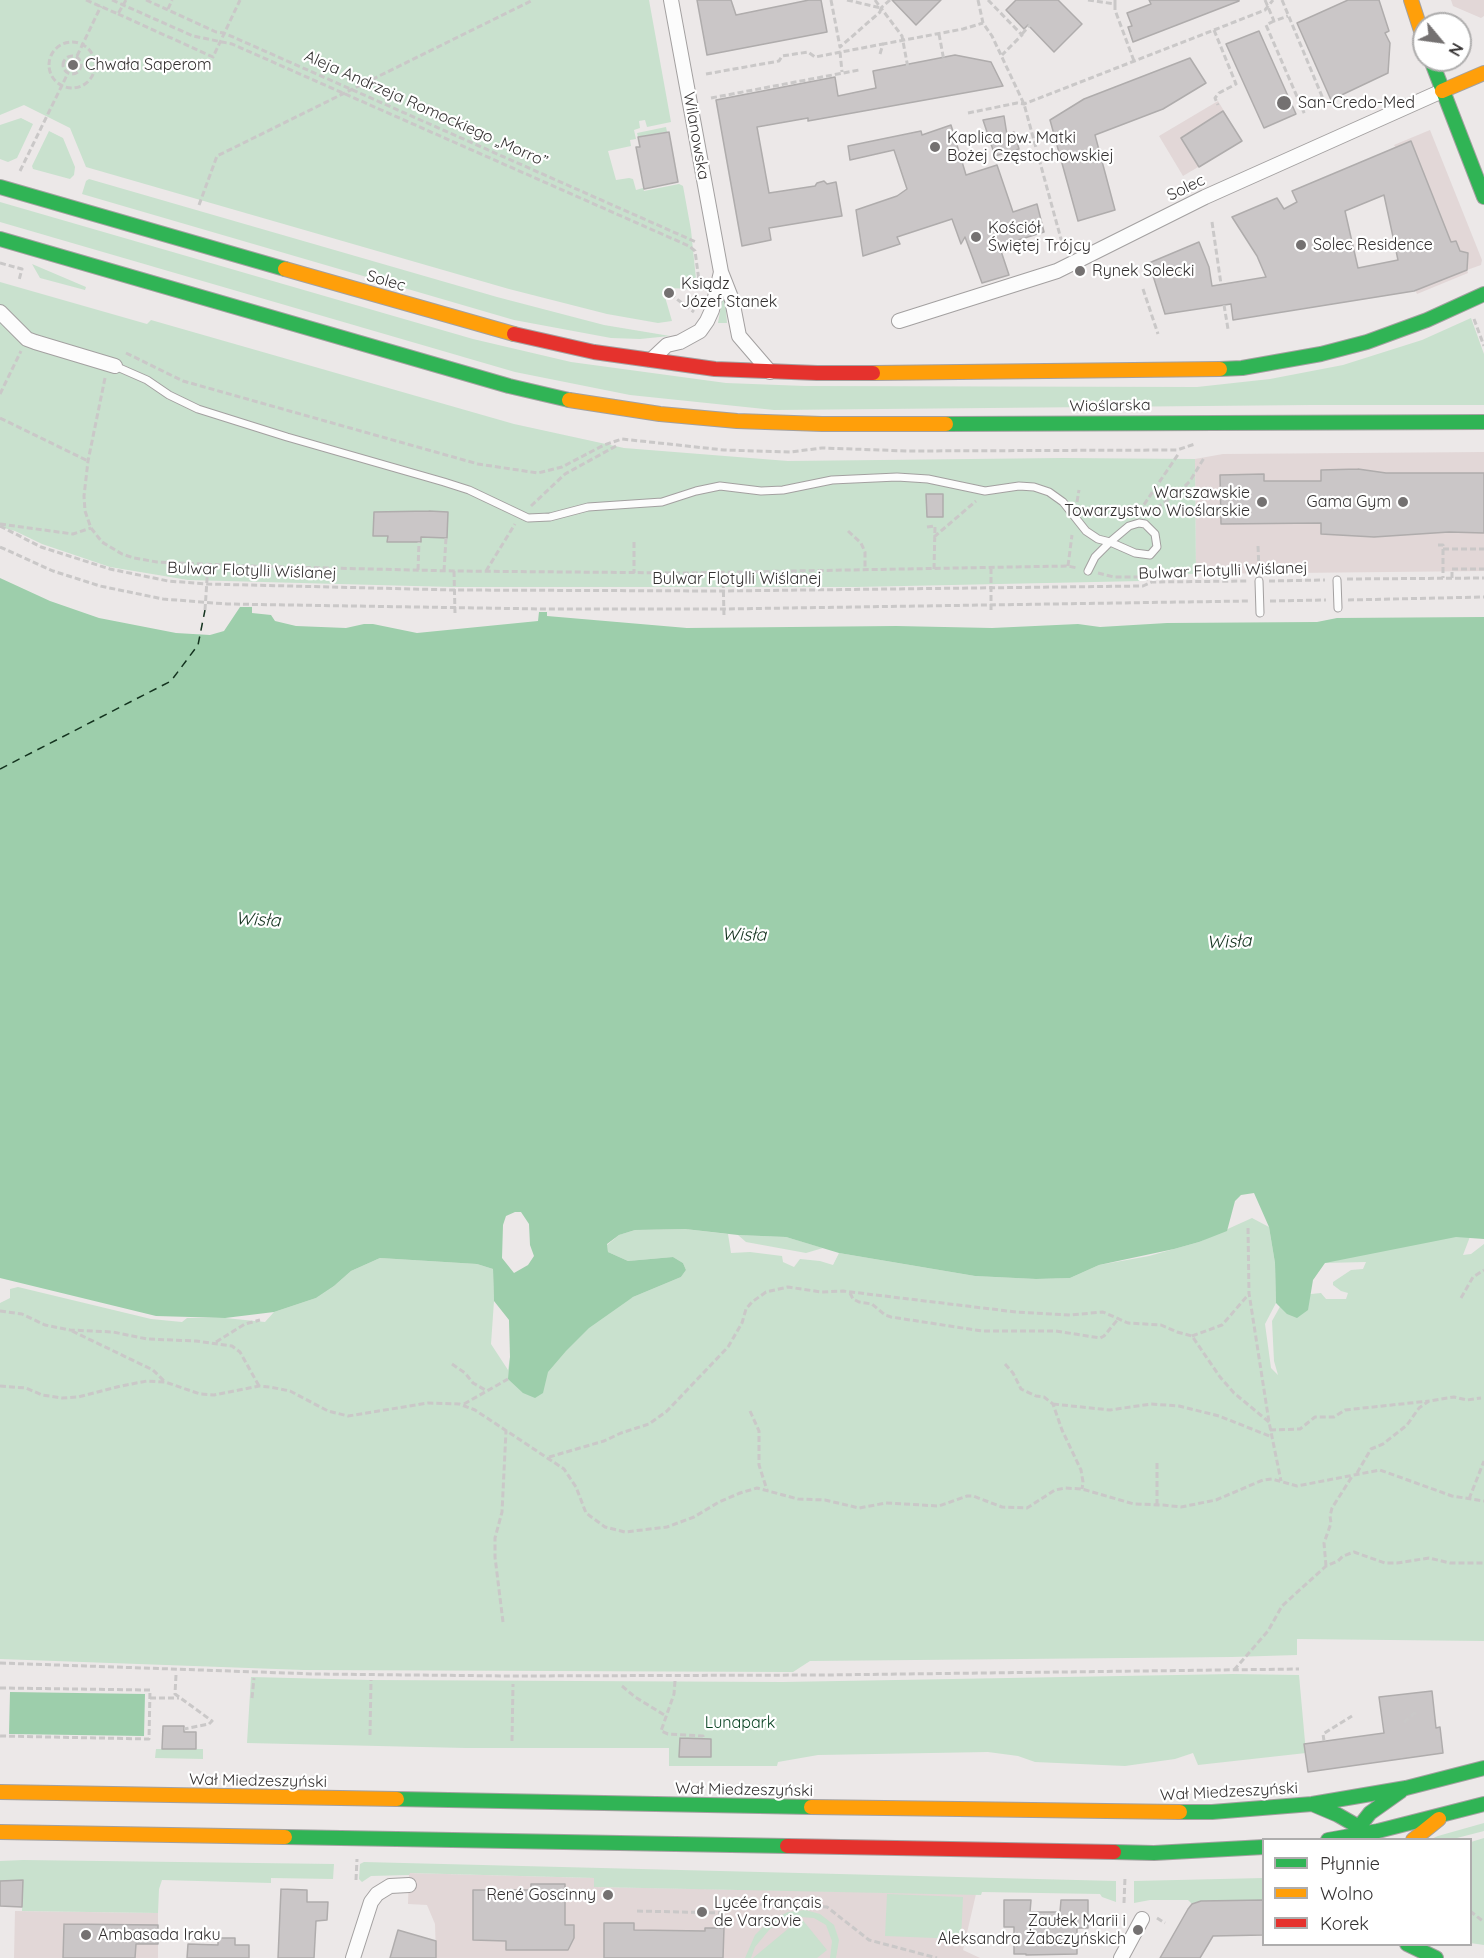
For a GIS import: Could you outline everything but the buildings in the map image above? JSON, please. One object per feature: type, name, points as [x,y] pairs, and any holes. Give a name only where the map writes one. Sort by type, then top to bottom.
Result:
[{"type":"main road","points":[[1435,72],[1484,196]]},
{"type":"main road","name":"Solec","points":[[1442,91],[1484,74]]},
{"type":"main road","name":"Solec","points":[[0,187],[520,336],[594,352],[716,369],[770,372]]},
{"type":"main road","name":"Wioślarska","points":[[0,239],[509,386],[612,407],[737,421],[874,425],[1484,422]]},
{"type":"main road","name":"Wioślarska","points":[[770,372],[1182,372],[1242,368],[1321,354],[1367,342],[1427,320],[1484,294]]},
{"type":"main road","name":"Wał Miedzeszyński","points":[[0,1792],[1124,1813],[1212,1812],[1312,1803],[1406,1788],[1484,1768]]},
{"type":"main road","points":[[1361,1835],[1370,1813],[1406,1788]]},
{"type":"main road","points":[[1312,1803],[1361,1835]]},
{"type":"main road","points":[[1336,1838],[1361,1835],[1484,1804]]},
{"type":"main road","points":[[1414,1838],[1446,1814]]},
{"type":"main road","points":[[0,1832],[1154,1852],[1262,1847]]},
{"type":"main road","points":[[1411,1946],[1436,1958]]},
{"type":"street","name":"Wilanowska","points":[[671,0],[721,272],[732,300],[739,336],[770,372]]},
{"type":"street","name":"Solec","points":[[899,321],[1057,271],[1205,196],[1442,91]]},
{"type":"street","name":"Wilanowska","points":[[651,360],[667,345],[680,342],[700,331],[708,321],[721,272]]},
{"type":"street","points":[[0,312],[27,339],[112,365]]},
{"type":"street","points":[[353,1958],[371,1902],[377,1894],[390,1886],[409,1885]]},
{"type":"street","points":[[1121,1958],[1142,1919]]},
{"type":"lane","points":[[112,365],[138,375],[169,395],[198,409],[469,490],[520,516],[537,519],[588,507],[662,502],[720,486],[761,491],[783,490],[832,480],[897,477],[928,479],[986,491],[1019,486],[1034,487],[1049,492],[1063,502],[1086,531],[1098,539],[1110,542],[1145,556],[1155,552],[1158,543],[1155,534],[1145,525],[1139,523],[1129,525],[1110,542],[1095,557],[1088,571]]},
{"type":"lane","points":[[1337,580],[1337,604]]},
{"type":"lane","points":[[1259,581],[1260,613]]},
{"type":"path","points":[[86,0],[213,57],[240,0]]},
{"type":"path","points":[[112,0],[193,36],[232,44],[691,247],[695,251],[699,294]]},
{"type":"path","points":[[118,14],[126,0]]},
{"type":"path","name":"Aleja Andrzeja Romockiego „Morro”","points":[[146,0],[696,242]]},
{"type":"path","points":[[167,10],[172,0]]},
{"type":"path","points":[[199,205],[217,156],[532,0]]},
{"type":"path","points":[[831,0],[842,73]]},
{"type":"path","points":[[848,0],[881,8]]},
{"type":"path","points":[[874,0],[902,36],[908,68]]},
{"type":"path","points":[[840,49],[890,0]]},
{"type":"path","points":[[978,0],[983,23],[1002,55],[1024,104],[1065,255]]},
{"type":"path","points":[[988,0],[1021,34]]},
{"type":"path","points":[[1088,0],[1115,2],[1115,10],[1134,61]]},
{"type":"path","points":[[1265,0],[1274,21]]},
{"type":"path","points":[[968,113],[1017,103],[1024,104],[1265,10],[1273,0]]},
{"type":"path","points":[[1282,0],[1326,106]]},
{"type":"path","points":[[77,56],[100,6]]},
{"type":"path","points":[[1288,16],[1266,25],[1305,115]]},
{"type":"path","points":[[706,75],[779,61],[782,56],[808,52],[815,57],[840,49],[903,41],[983,23]]},
{"type":"path","points":[[1002,55],[1031,24]]},
{"type":"path","points":[[1214,30],[1236,84],[1219,93],[1215,99],[1218,105]]},
{"type":"path","points":[[939,34],[944,61]]},
{"type":"path","points":[[75,42],[82,44],[93,56],[95,64],[93,75],[81,86],[70,88],[62,86],[50,72],[49,64],[52,53],[64,44],[75,42]]},
{"type":"path","points":[[880,54],[883,44]]},
{"type":"path","points":[[69,56],[77,56],[81,62],[81,68],[77,73],[68,73],[63,68],[64,60],[69,56]]},
{"type":"path","points":[[711,98],[859,70]]},
{"type":"path","points":[[20,171],[68,73]]},
{"type":"path","points":[[1212,222],[1221,284]]},
{"type":"path","points":[[0,262],[22,269],[19,280]]},
{"type":"path","points":[[1143,289],[1158,334]]},
{"type":"path","points":[[670,294],[694,312]]},
{"type":"path","points":[[1224,305],[1228,329]]},
{"type":"path","points":[[696,306],[700,316]]},
{"type":"path","points":[[1472,314],[1484,346]]},
{"type":"path","points":[[0,394],[27,339]]},
{"type":"path","points":[[112,365],[88,461],[84,496],[85,511],[91,528],[102,542],[134,558],[208,564],[444,571],[634,573],[1068,566],[1114,577],[1142,578],[1152,582]]},
{"type":"path","points":[[0,418],[88,461]]},
{"type":"path","points":[[486,571],[520,516],[565,474],[616,446]]},
{"type":"path","points":[[1129,525],[1179,453]]},
{"type":"path","points":[[1129,525],[1178,493],[1190,481],[1204,458]]},
{"type":"path","points":[[934,537],[969,509],[986,491]]},
{"type":"path","points":[[0,525],[73,534],[91,528]]},
{"type":"path","name":"Bulwar Flotylli Wiślanej","points":[[0,525],[41,547],[110,569],[168,581],[207,584],[454,590],[722,591],[1143,586],[1152,582],[1484,578]]},
{"type":"path","points":[[927,526],[935,526],[934,569]]},
{"type":"path","points":[[848,531],[861,543],[865,552],[865,570]]},
{"type":"path","points":[[444,571],[446,538]]},
{"type":"path","points":[[418,570],[419,542]]},
{"type":"path","points":[[634,542],[634,573]]},
{"type":"path","points":[[1438,545],[1443,545],[1443,578]]},
{"type":"path","points":[[1258,546],[1258,568]]},
{"type":"path","points":[[0,547],[52,571],[100,586],[163,599],[206,603],[455,610],[723,609],[1260,601],[1337,604],[1484,597]]},
{"type":"path","points":[[1443,549],[1484,549]]},
{"type":"path","points":[[375,563],[375,569]]},
{"type":"path","points":[[205,610],[208,564]]},
{"type":"path","points":[[991,567],[992,611]]},
{"type":"path","points":[[1452,578],[1452,569],[1484,569]]},
{"type":"path","points":[[454,571],[455,610]]},
{"type":"path","points":[[723,573],[724,617]]},
{"type":"path","points":[[1248,1228],[1249,1293],[1270,1430],[1281,1481]]},
{"type":"path","points":[[1461,1298],[1473,1277],[1484,1270]]},
{"type":"path","points":[[549,1457],[604,1441],[649,1424],[667,1411],[715,1363],[728,1347],[742,1323],[746,1309],[766,1292],[788,1287],[1016,1312],[1070,1315],[1103,1312],[1128,1323],[1161,1325],[1192,1336],[1222,1326],[1249,1293]]},
{"type":"path","points":[[849,1292],[853,1299],[872,1304],[891,1317],[982,1331],[1056,1330],[1100,1338],[1119,1318]]},
{"type":"path","points":[[0,1311],[22,1314],[45,1324],[70,1330],[113,1332],[147,1339],[232,1346],[240,1352],[259,1386]]},
{"type":"path","points":[[215,1343],[245,1324],[261,1320]]},
{"type":"path","points":[[70,1330],[153,1370],[165,1382]]},
{"type":"path","points":[[1192,1336],[1234,1393],[1269,1422]]},
{"type":"path","points":[[452,1364],[465,1373],[473,1383],[487,1391]]},
{"type":"path","points":[[1005,1364],[1013,1373],[1021,1389],[1044,1397],[1053,1404],[1110,1410],[1151,1404],[1179,1406],[1219,1416],[1272,1437]]},
{"type":"path","points":[[463,1405],[508,1379]]},
{"type":"path","points":[[0,1386],[26,1388],[42,1395],[62,1398],[78,1397],[147,1382],[165,1382],[200,1394],[214,1395],[259,1386],[290,1391],[327,1411],[348,1416],[428,1403],[463,1405],[475,1410],[549,1457],[572,1478],[586,1513],[596,1522],[615,1531],[625,1532],[667,1527],[694,1517],[740,1493],[757,1488],[792,1498],[836,1502],[860,1508],[886,1503],[939,1506],[973,1496],[1002,1507],[1017,1509],[1027,1508],[1055,1490],[1065,1488],[1082,1490],[1134,1504],[1181,1508],[1216,1500],[1263,1480],[1304,1485],[1380,1470],[1452,1496],[1484,1501]]},
{"type":"path","points":[[1270,1430],[1300,1429],[1315,1417],[1334,1417],[1345,1410],[1454,1397],[1467,1400],[1481,1398]]},
{"type":"path","points":[[1326,1566],[1324,1543],[1332,1523],[1330,1516],[1332,1508],[1371,1449],[1383,1444],[1407,1425],[1419,1408],[1429,1401]]},
{"type":"path","points":[[1053,1404],[1062,1430],[1081,1470],[1082,1490]]},
{"type":"path","points":[[750,1411],[759,1431],[759,1465],[767,1490]]},
{"type":"path","points":[[502,1622],[495,1538],[502,1512],[506,1431]]},
{"type":"path","points":[[1469,1499],[1484,1461]]},
{"type":"path","points":[[1157,1463],[1157,1505]]},
{"type":"path","points":[[1234,1670],[1268,1631],[1282,1606],[1326,1566],[1343,1556],[1354,1552],[1385,1563],[1428,1558],[1450,1563],[1484,1563]]},
{"type":"path","points":[[0,1663],[315,1674],[513,1676],[1299,1669]]},
{"type":"path","points":[[176,1675],[176,1694],[212,1721],[209,1724],[184,1729]]},
{"type":"path","points":[[252,1698],[254,1678]]},
{"type":"path","points":[[370,1735],[371,1680]]},
{"type":"path","points":[[675,1681],[674,1694],[661,1731],[668,1734],[703,1736],[703,1739]]},
{"type":"path","points":[[512,1741],[513,1684]]},
{"type":"path","points":[[622,1686],[666,1716]]},
{"type":"path","points":[[0,1688],[150,1690],[149,1739],[0,1736]]},
{"type":"path","points":[[150,1698],[181,1698]]},
{"type":"path","points":[[1404,1722],[1418,1711]]},
{"type":"path","points":[[1324,1741],[1323,1734],[1352,1716]]},
{"type":"path","points":[[356,1880],[357,1859]]},
{"type":"path","points":[[1124,1903],[1125,1877]]},
{"type":"path","points":[[637,1911],[724,1913],[737,1904],[826,1907],[869,1940],[937,1958]]},
{"type":"path","points":[[1472,1913],[1484,1922]]},
{"type":"shaded area","points":[[1451,0],[1484,0],[1484,16],[1481,18],[1472,12],[1453,6]]},
{"type":"shaded area","points":[[1218,101],[1242,141],[1183,176],[1159,136]]},
{"type":"shaded area","points":[[1430,130],[1482,260],[1481,265],[1467,270],[1468,273],[1417,294],[1399,258],[1408,193],[1391,149],[1395,147],[1394,145]]},
{"type":"shaded area","points":[[1484,452],[1484,571],[1196,574],[1195,459],[1223,454]]},
{"type":"shaded area","name":"Lycée français de Varsovie","points":[[409,1873],[594,1878],[594,1887],[976,1894],[963,1950],[980,1958],[436,1958],[435,1924],[427,1905],[408,1904]]},
{"type":"shaded area","name":"Ambasada Iraku","points":[[15,1911],[158,1913],[158,1958],[14,1958]]},
{"type":"green space","points":[[0,0],[649,0],[671,122],[647,127],[645,120],[639,121],[640,128],[634,130],[636,139],[630,140],[631,146],[608,151],[616,180],[633,179],[636,190],[643,188],[644,191],[679,184],[683,186],[691,230],[697,289],[665,288],[663,290],[672,321],[658,323],[607,314],[509,289],[86,167],[70,128],[24,105],[0,115]]},
{"type":"green space","points":[[21,118],[33,124],[17,158],[8,162],[0,159],[0,125]]},
{"type":"green space","points":[[666,127],[667,132],[638,137],[637,133]]},
{"type":"green space","points":[[49,131],[63,138],[75,167],[74,175],[70,179],[33,169],[32,166]]},
{"type":"green space","points":[[89,179],[497,297],[604,325],[670,336],[640,339],[611,338],[514,320],[82,194],[86,181]]},
{"type":"green space","points":[[0,202],[473,339],[571,362],[726,383],[805,386],[1197,387],[1270,379],[1343,365],[1422,340],[1471,318],[1484,354],[1484,405],[774,410],[630,395],[515,372],[0,222]]},
{"type":"green space","points":[[32,264],[86,287],[85,290],[40,278]]},
{"type":"green space","points":[[0,282],[147,324],[151,320],[514,424],[624,448],[788,461],[1195,459],[1196,574],[1142,573],[1142,581],[856,587],[452,587],[188,580],[110,567],[0,527]]},
{"type":"green space","points":[[723,294],[727,323],[718,323]]},
{"type":"green space","points":[[1252,1218],[1269,1227],[1275,1263],[1276,1303],[1265,1324],[1271,1368],[1278,1375],[1274,1361],[1272,1321],[1282,1303],[1321,1293],[1326,1299],[1346,1299],[1348,1293],[1341,1291],[1333,1285],[1333,1282],[1351,1270],[1363,1269],[1366,1262],[1324,1263],[1313,1280],[1323,1256],[1471,1234],[1463,1255],[1471,1254],[1484,1244],[1484,1641],[1297,1639],[1297,1655],[810,1661],[793,1672],[304,1670],[0,1659],[0,1303],[10,1298],[10,1289],[18,1287],[151,1319],[182,1322],[187,1318],[225,1318],[265,1322],[274,1312],[316,1298],[351,1271],[380,1258],[477,1264],[493,1269],[494,1301],[491,1344],[508,1370],[510,1357],[633,1297],[681,1277],[686,1270],[683,1263],[673,1257],[628,1261],[608,1252],[607,1245],[619,1235],[635,1230],[685,1229],[728,1234],[731,1253],[750,1252],[782,1256],[783,1262],[794,1267],[800,1259],[833,1265],[839,1253],[975,1276],[1036,1279],[1070,1278],[1099,1265],[1149,1256],[1199,1242]]},
{"type":"green space","points":[[738,1235],[786,1237],[823,1248],[806,1253],[746,1242]]},
{"type":"green space","name":"Lunapark","points":[[1233,1674],[1299,1675],[1306,1753],[1198,1765],[1193,1753],[1175,1759],[1125,1766],[1035,1762],[1018,1756],[988,1752],[818,1755],[778,1762],[777,1766],[669,1766],[669,1748],[466,1748],[247,1743],[251,1677],[371,1680],[783,1682]]},
{"type":"green space","points":[[156,1749],[203,1749],[203,1759],[155,1758]]},
{"type":"green space","points":[[1484,1823],[1484,1831],[1457,1838],[1433,1838]]},
{"type":"green space","points":[[1484,1838],[1484,1945],[1472,1943],[1472,1842]]},
{"type":"green space","points":[[0,1861],[334,1864],[333,1879],[271,1878],[271,1883],[162,1880],[159,1889],[158,1913],[22,1911],[23,1881],[0,1881]]},
{"type":"green space","points":[[364,1862],[1116,1881],[1116,1902],[1100,1894],[982,1892],[981,1895],[594,1887],[594,1878],[410,1873],[409,1875],[371,1876],[362,1882],[359,1879],[360,1864]]},
{"type":"green space","points":[[1262,1878],[1262,1900],[1201,1901],[1192,1904],[1188,1900],[1150,1900],[1134,1903],[1134,1881]]},
{"type":"green space","points":[[887,1894],[963,1897],[961,1939],[885,1936]]},
{"type":"green space","points":[[805,1910],[820,1914],[834,1925],[839,1940],[836,1958],[830,1958],[832,1941],[826,1925],[814,1918],[800,1917],[780,1922],[769,1930],[755,1947],[751,1958],[745,1958],[755,1935],[768,1922],[788,1912]]},
{"type":"green space","points":[[801,1918],[827,1950],[817,1958],[753,1958]]},
{"type":"water","name":"Wisła","points":[[0,578],[50,601],[99,618],[176,633],[210,635],[224,631],[240,607],[252,607],[252,613],[271,615],[275,621],[296,626],[346,628],[373,624],[417,633],[538,621],[539,612],[547,612],[547,616],[687,628],[896,626],[992,628],[1078,624],[1100,627],[1167,623],[1317,622],[1337,618],[1484,617],[1484,1239],[1456,1237],[1325,1263],[1313,1280],[1308,1310],[1297,1318],[1287,1314],[1276,1303],[1275,1263],[1269,1227],[1254,1193],[1241,1195],[1235,1201],[1227,1231],[1174,1249],[1099,1265],[1070,1278],[975,1276],[839,1253],[786,1237],[685,1229],[635,1230],[619,1235],[607,1244],[608,1252],[628,1261],[673,1257],[683,1263],[686,1270],[681,1277],[633,1297],[589,1328],[548,1372],[543,1393],[535,1398],[523,1393],[508,1379],[509,1320],[494,1301],[493,1269],[477,1264],[380,1258],[351,1271],[316,1298],[274,1312],[225,1318],[156,1316],[0,1278]],"holes":[[[521,1212],[529,1224],[530,1245],[534,1256],[528,1265],[514,1273],[502,1258],[503,1225],[506,1216]]]},
{"type":"water","points":[[10,1692],[145,1694],[144,1736],[9,1734]]},
{"type":"ferry route","points":[[0,769],[171,681],[198,645],[205,610]]},
{"type":"traffic: fast","points":[[1436,72],[1484,197]]},
{"type":"traffic: fast","points":[[0,187],[285,269]]},
{"type":"traffic: fast","points":[[0,239],[509,386],[569,400]]},
{"type":"traffic: fast","points":[[1220,369],[1242,368],[1321,354],[1367,342],[1427,320],[1484,294]]},
{"type":"traffic: fast","points":[[946,424],[1484,422]]},
{"type":"traffic: fast","points":[[1180,1812],[1212,1812],[1312,1804],[1406,1788],[1484,1768]]},
{"type":"traffic: fast","points":[[1357,1838],[1359,1827],[1370,1813],[1401,1791]]},
{"type":"traffic: fast","points":[[397,1799],[811,1807]]},
{"type":"traffic: fast","points":[[1312,1804],[1338,1815],[1359,1827],[1367,1835]]},
{"type":"traffic: fast","points":[[1339,1838],[1378,1831],[1484,1804]]},
{"type":"traffic: fast","points":[[285,1837],[787,1846]]},
{"type":"traffic: fast","points":[[1114,1852],[1154,1853],[1262,1847]]},
{"type":"traffic: fast","points":[[1411,1946],[1436,1958]]},
{"type":"traffic: slow","points":[[1411,0],[1415,12]]},
{"type":"traffic: slow","points":[[1442,91],[1484,73]]},
{"type":"traffic: slow","points":[[285,269],[514,334]]},
{"type":"traffic: slow","points":[[873,373],[1220,369]]},
{"type":"traffic: slow","points":[[569,400],[660,414],[737,421],[946,424]]},
{"type":"traffic: slow","points":[[0,1792],[397,1799]]},
{"type":"traffic: slow","points":[[811,1807],[1180,1812]]},
{"type":"traffic: slow","points":[[1415,1838],[1439,1819]]},
{"type":"traffic: slow","points":[[0,1832],[285,1837]]},
{"type":"traffic: jam","points":[[514,334],[594,352],[715,369],[873,373]]},
{"type":"traffic: jam","points":[[787,1846],[1114,1852]]},
{"type":"place","name":"Chwała Saperom","points":[[73,65]]},
{"type":"place","name":"San-Credo-Med","points":[[1284,103]]},
{"type":"place","name":"Kaplica pw. Matki Bożej Częstochowskiej","points":[[935,147]]},
{"type":"place","name":"Kościół Świętej Trójcy","points":[[976,237]]},
{"type":"place","name":"Solec Residence","points":[[1301,245]]},
{"type":"place","name":"Rynek Solecki","points":[[1080,271]]},
{"type":"place","name":"Ksiądz Józef Stanek","points":[[669,293]]},
{"type":"place","name":"Warszawskie Towarzystwo Wioślarskie","points":[[1262,502]]},
{"type":"place","name":"Gama Gym","points":[[1403,502]]},
{"type":"place","name":"René Goscinny","points":[[608,1895]]},
{"type":"place","name":"Lycée français de Varsovie","points":[[702,1912]]},
{"type":"place","name":"Zaułek Marii i Aleksandra Żabczyńskich","points":[[1138,1930]]},
{"type":"place","name":"Ambasada Iraku","points":[[86,1935]]}]
